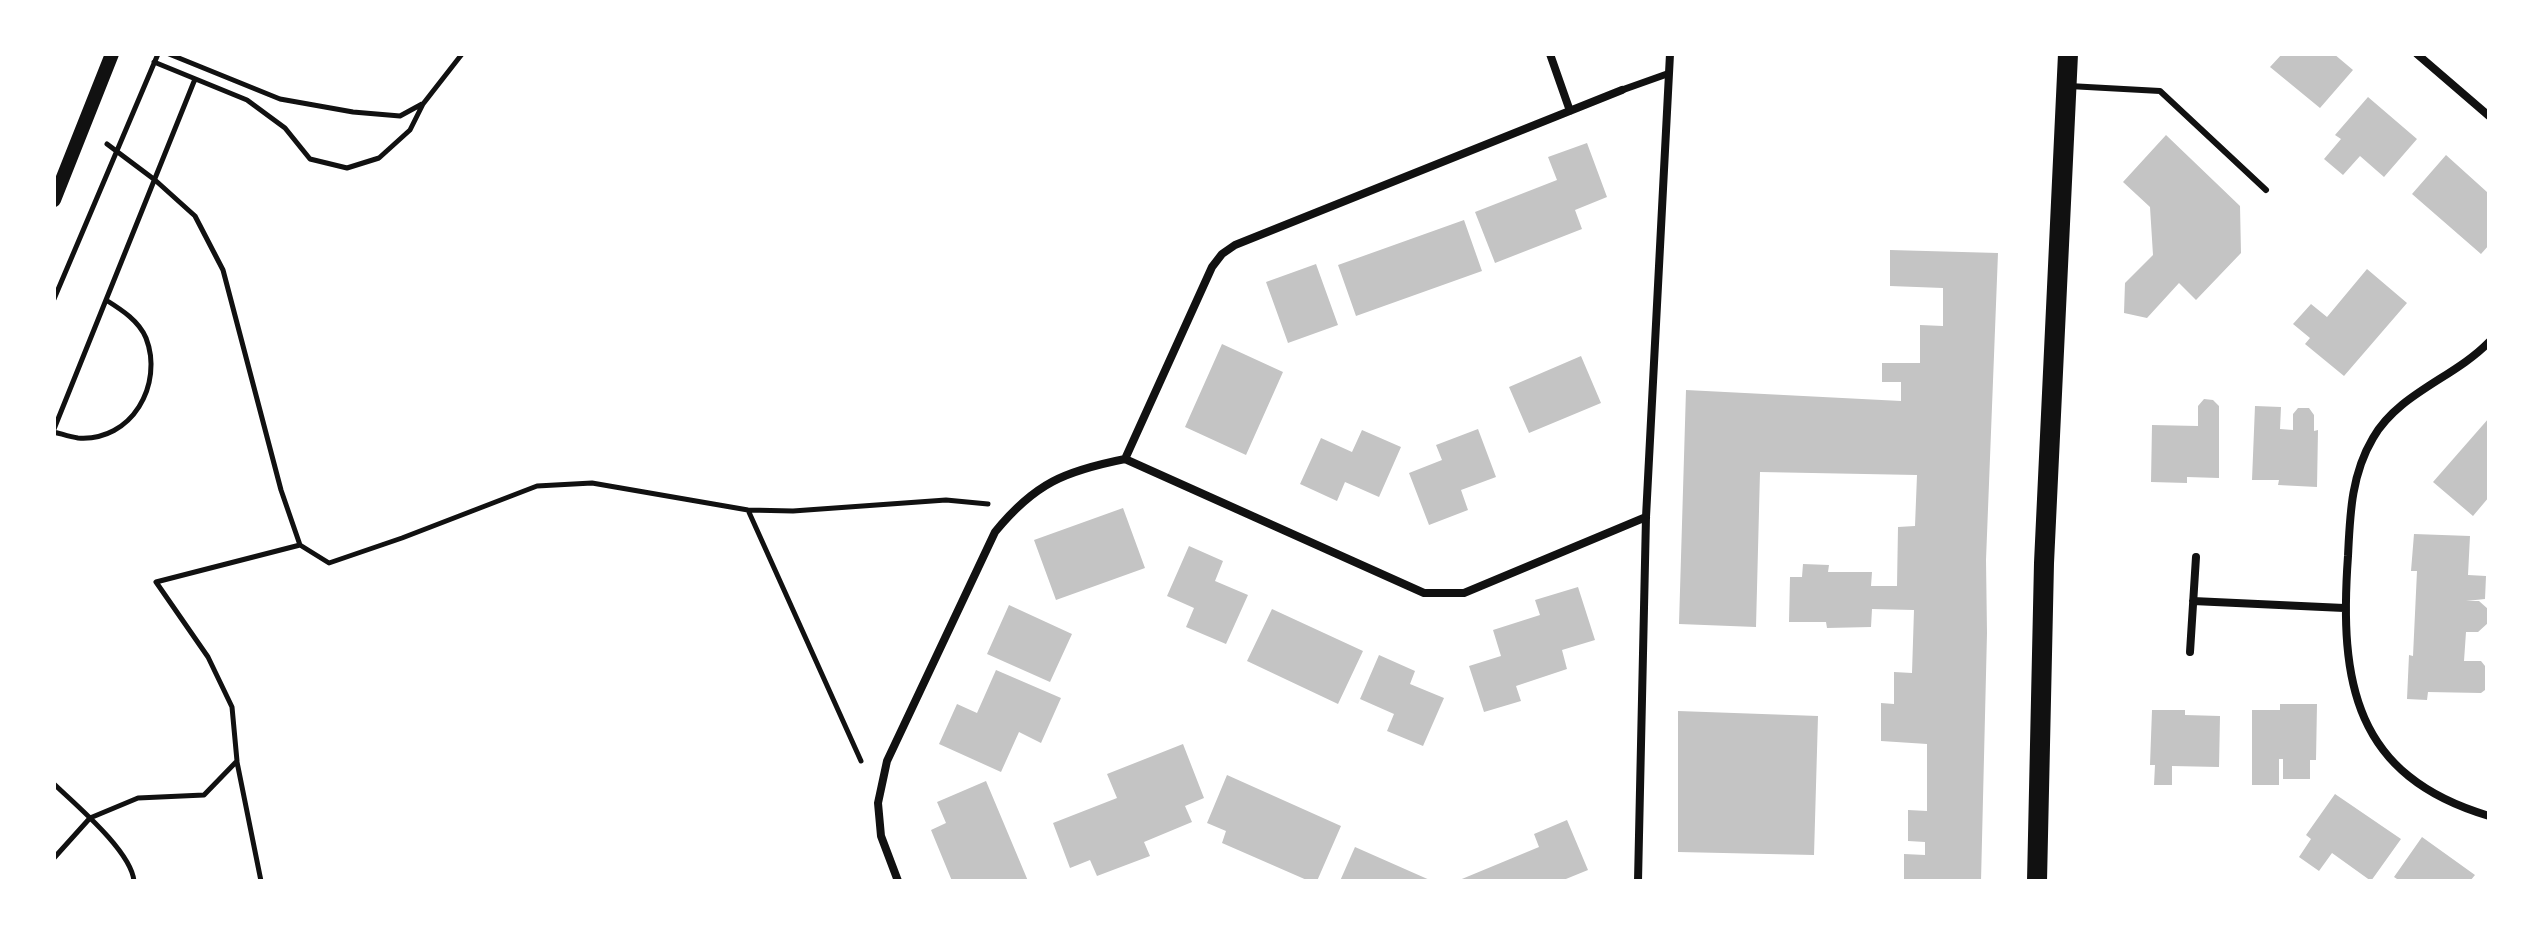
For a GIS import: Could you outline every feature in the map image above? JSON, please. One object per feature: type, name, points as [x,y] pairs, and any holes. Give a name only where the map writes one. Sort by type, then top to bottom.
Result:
[{"type":"main road","points":[[2037,881],[2044,563],[2068,54]]},
{"type":"street","points":[[54,200],[112,54]]},
{"type":"street","points":[[1550,54],[1570,111]]},
{"type":"street","points":[[1638,881],[1646,517],[1670,54]]},
{"type":"street","points":[[2417,54],[2489,116]]},
{"type":"street","points":[[1125,459],[1212,267],[1222,254],[1235,245],[1667,74]]},
{"type":"street","points":[[2489,342],[2473,359],[2397,409],[2374,436],[2363,456],[2351,505],[2344,608],[2347,654],[2355,695],[2379,745],[2396,766],[2439,798],[2489,816]]},
{"type":"street","points":[[898,881],[881,836],[878,803],[887,761],[995,532],[1016,506],[1046,483],[1085,467],[1125,459],[1424,593],[1464,593],[1646,517]]},
{"type":"street","points":[[2190,652],[2196,557]]},
{"type":"street","points":[[2193,601],[2344,608]]},
{"type":"lane","points":[[2067,86],[2160,91],[2266,190]]},
{"type":"path","points":[[54,299],[158,54]]},
{"type":"path","points":[[169,54],[280,99],[353,112],[400,116],[423,104]]},
{"type":"path","points":[[154,62],[247,100],[285,128],[310,159],[347,168],[379,158],[410,130],[423,104],[462,54]]},
{"type":"path","points":[[106,300],[131,317],[145,336],[152,359],[151,383],[142,406],[126,423],[104,434],[80,438],[54,430],[106,300],[155,180],[195,79]]},
{"type":"path","points":[[84,127],[155,180],[195,216],[223,270],[281,490],[300,545],[329,563],[537,486],[592,483],[748,510],[793,511],[946,500],[1016,506]]},
{"type":"path","points":[[748,510],[878,803]]},
{"type":"path","points":[[261,881],[237,761],[232,707],[208,657],[156,582],[300,545]]},
{"type":"path","points":[[54,858],[90,818],[138,798],[204,795],[237,761]]},
{"type":"path","points":[[54,784],[103,830],[133,872],[134,881]]},
{"type":"building","points":[[2282,54],[2334,54],[2353,70],[2320,108],[2270,67]]},
{"type":"building","points":[[2368,97],[2417,139],[2384,177],[2360,156],[2343,175],[2324,159],[2341,139],[2335,135]]},
{"type":"building","points":[[2166,135],[2240,206],[2241,253],[2196,300],[2179,283],[2147,318],[2124,313],[2125,283],[2153,255],[2150,207],[2123,182]]},
{"type":"building","points":[[1587,143],[1607,197],[1575,210],[1582,229],[1495,263],[1475,212],[1557,180],[1548,157]]},
{"type":"building","points":[[2446,155],[2487,192],[2489,190],[2489,245],[2481,254],[2412,194]]},
{"type":"building","points":[[1464,220],[1482,271],[1356,316],[1338,265]]},
{"type":"building","points":[[1890,250],[1998,253],[1986,560],[1981,881],[1904,881],[1904,854],[1925,855],[1925,842],[1908,841],[1908,810],[1927,811],[1927,744],[1881,741],[1881,703],[1894,704],[1894,672],[1912,673],[1914,610],[1872,609],[1871,627],[1827,628],[1826,622],[1789,622],[1790,577],[1802,577],[1803,564],[1829,565],[1828,572],[1872,572],[1871,586],[1897,586],[1898,527],[1915,526],[1917,475],[1760,472],[1756,627],[1679,624],[1686,390],[1901,401],[1901,382],[1882,382],[1882,363],[1920,363],[1920,325],[1943,326],[1943,288],[1890,286]]},
{"type":"building","points":[[1316,264],[1338,325],[1288,343],[1266,282]]},
{"type":"building","points":[[2367,269],[2407,303],[2344,376],[2305,344],[2310,338],[2293,324],[2311,304],[2327,317]]},
{"type":"building","points":[[1222,344],[1283,372],[1246,455],[1185,427]]},
{"type":"building","points":[[1581,356],[1601,403],[1529,433],[1509,387]]},
{"type":"building","points":[[2204,399],[2213,400],[2219,406],[2219,478],[2187,477],[2187,483],[2151,482],[2152,425],[2198,426],[2198,406]]},
{"type":"building","points":[[2255,406],[2281,407],[2280,429],[2293,430],[2293,414],[2298,408],[2309,408],[2314,415],[2314,431],[2318,430],[2317,487],[2278,485],[2279,480],[2252,480]]},
{"type":"building","points":[[2489,418],[2489,497],[2473,516],[2433,482]]},
{"type":"building","points":[[1478,429],[1496,477],[1461,490],[1468,510],[1429,525],[1409,473],[1442,460],[1436,445]]},
{"type":"building","points":[[1362,430],[1401,447],[1379,497],[1345,482],[1337,501],[1300,484],[1321,438],[1352,452]]},
{"type":"building","points":[[1123,508],[1145,568],[1056,600],[1034,540]]},
{"type":"building","points":[[2414,534],[2470,536],[2468,575],[2486,576],[2485,599],[2466,601],[2479,601],[2488,609],[2488,623],[2478,632],[2466,632],[2464,661],[2481,661],[2485,666],[2485,690],[2481,693],[2428,692],[2427,700],[2407,699],[2409,655],[2413,656],[2417,571],[2411,571]]},
{"type":"building","points":[[1189,546],[1223,561],[1215,581],[1248,595],[1226,644],[1186,627],[1194,608],[1167,596]]},
{"type":"building","points":[[1578,587],[1595,640],[1562,650],[1567,669],[1516,686],[1521,701],[1484,712],[1469,666],[1501,656],[1493,630],[1540,615],[1535,600]]},
{"type":"building","points":[[1009,605],[1072,634],[1050,682],[987,654]]},
{"type":"building","points":[[1272,609],[1363,651],[1338,704],[1247,661]]},
{"type":"building","points":[[1379,655],[1415,671],[1410,684],[1444,698],[1423,746],[1387,731],[1394,714],[1360,699]]},
{"type":"building","points":[[996,670],[1061,698],[1041,743],[1019,732],[1001,772],[939,744],[957,704],[977,713]]},
{"type":"building","points":[[2280,704],[2317,704],[2316,760],[2310,760],[2310,779],[2283,779],[2283,759],[2279,759],[2279,785],[2252,785],[2252,710],[2280,710]]},
{"type":"building","points":[[2152,710],[2185,710],[2185,715],[2220,716],[2219,767],[2172,766],[2172,785],[2154,785],[2155,765],[2150,765]]},
{"type":"building","points":[[1678,711],[1818,716],[1814,855],[1678,852]]},
{"type":"building","points":[[1183,744],[1204,798],[1185,806],[1192,822],[1144,842],[1150,856],[1097,876],[1090,860],[1070,868],[1053,823],[1117,798],[1107,774]]},
{"type":"building","points":[[1227,775],[1341,826],[1317,881],[1309,881],[1222,843],[1226,831],[1207,823]]},
{"type":"building","points":[[986,781],[1028,881],[952,881],[931,830],[946,823],[937,802]]},
{"type":"building","points":[[2335,794],[2401,839],[2371,881],[2332,853],[2319,871],[2299,857],[2311,839],[2306,835]]},
{"type":"building","points":[[1567,820],[1588,870],[1561,881],[1457,881],[1539,847],[1534,834]]},
{"type":"building","points":[[2422,837],[2475,875],[2470,881],[2400,881],[2394,877]]},
{"type":"building","points":[[1355,847],[1432,881],[1340,881]]}]
